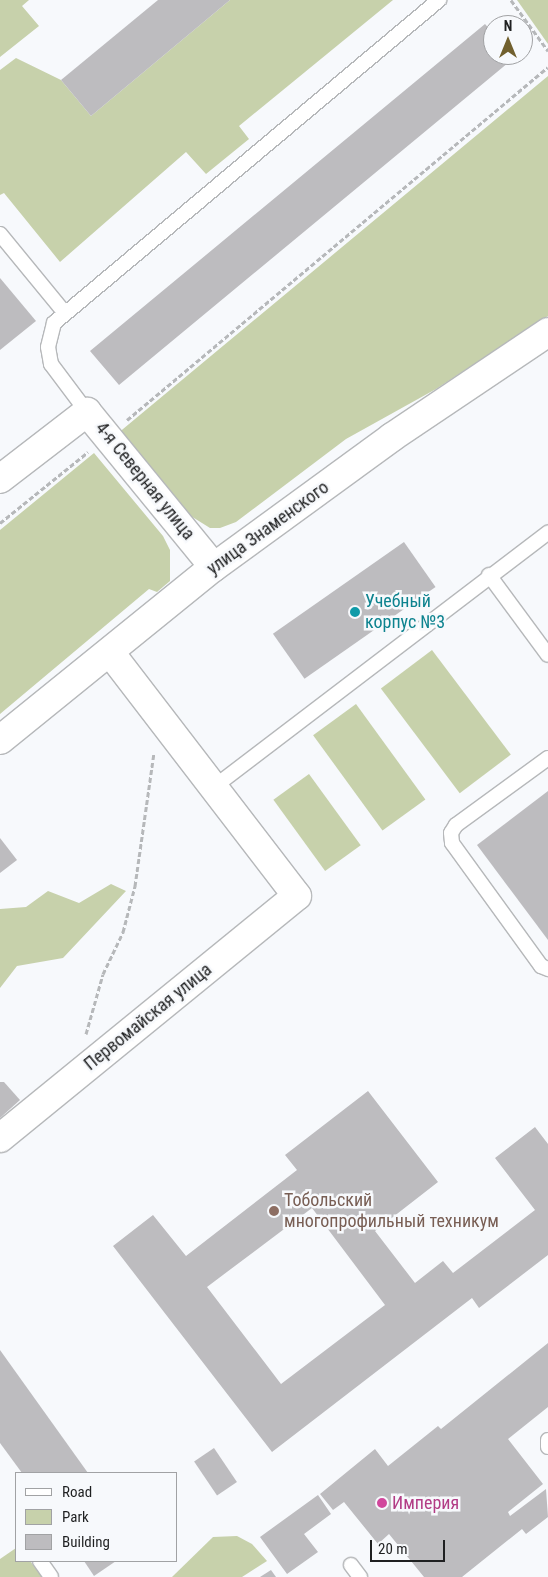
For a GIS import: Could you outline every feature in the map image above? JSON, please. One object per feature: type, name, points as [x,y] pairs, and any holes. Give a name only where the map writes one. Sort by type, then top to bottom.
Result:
[{"type":"street","name":"улица Знаменского","points":[[0,740],[214,567],[392,437],[548,332]]},
{"type":"street","name":"4-я Северная улица","points":[[0,478],[88,412],[214,567]]},
{"type":"street","points":[[110,652],[214,787]]},
{"type":"street","name":"Первомайская улица","points":[[0,1138],[297,896],[214,787]]},
{"type":"lane","points":[[88,412],[51,364],[49,335],[54,323],[439,0]]},
{"type":"lane","points":[[0,234],[65,313]]},
{"type":"lane","points":[[214,787],[489,575],[548,533]]},
{"type":"lane","points":[[489,575],[548,654]]},
{"type":"lane","points":[[548,758],[456,826],[451,833],[452,843],[541,966],[548,969]]},
{"type":"lane","points":[[548,1440],[548,1446]]},
{"type":"lane","points":[[41,1562],[51,1577]]},
{"type":"lane","points":[[351,1565],[360,1577]]},
{"type":"path","points":[[511,0],[548,50]]},
{"type":"path","points":[[122,424],[548,67]]},
{"type":"path","points":[[0,523],[96,446]]},
{"type":"path","points":[[77,1075],[92,1007],[123,932],[135,886],[160,715]]},
{"type":"green space","points":[[0,0],[29,0],[22,6],[39,26],[0,57]]},
{"type":"green space","points":[[230,0],[393,0],[239,126],[249,139],[206,174],[186,152],[60,262],[4,193],[0,195],[0,70],[16,58],[61,80],[91,116]]},
{"type":"green space","points":[[517,0],[548,0],[548,44],[533,23],[533,15],[528,15]]},
{"type":"green space","points":[[548,76],[548,316],[436,389],[346,439],[236,522],[220,528],[210,528],[186,513],[117,434]]},
{"type":"green space","points":[[94,453],[163,536],[170,550],[170,581],[157,592],[149,589],[0,714],[0,530]]},
{"type":"green space","points":[[432,650],[511,755],[460,793],[381,689]]},
{"type":"green space","points":[[356,704],[425,799],[382,831],[313,735]]},
{"type":"green space","points":[[309,774],[361,845],[325,871],[273,800]]},
{"type":"green space","points":[[111,884],[126,891],[63,958],[17,966],[0,988],[0,909],[26,907],[48,891],[79,903]]},
{"type":"green space","points":[[237,1536],[252,1544],[267,1561],[242,1577],[172,1577],[213,1537]]},
{"type":"green space","points":[[15,1549],[15,1562],[31,1562],[42,1577],[0,1577],[0,1559]]},
{"type":"building","points":[[158,0],[230,0],[91,116],[61,80]]},
{"type":"building","points":[[483,26],[483,65],[506,65],[119,385],[90,351]]},
{"type":"building","points":[[0,278],[36,321],[0,350]]},
{"type":"building","name":"Учебный корпус №3","points":[[404,542],[436,587],[304,679],[273,634]]},
{"type":"building","points":[[548,791],[548,940],[477,845]]},
{"type":"building","points":[[0,838],[17,860],[0,873]]},
{"type":"building","points":[[0,1082],[4,1082],[20,1100],[0,1118]]},
{"type":"building","points":[[368,1091],[438,1182],[375,1231],[415,1283],[443,1261],[453,1273],[535,1210],[495,1158],[535,1127],[548,1144],[548,1255],[479,1308],[472,1298],[272,1452],[113,1246],[153,1215],[186,1256],[297,1170],[285,1155]],"holes":[[[312,1208],[385,1305],[281,1384],[207,1287]]]},
{"type":"building","points":[[548,1343],[548,1407],[508,1439],[543,1484],[508,1512],[510,1516],[546,1489],[548,1517],[526,1534],[522,1529],[462,1577],[424,1577],[389,1534],[378,1544],[344,1502],[333,1510],[320,1494],[375,1449],[388,1466],[438,1426],[441,1429]]},
{"type":"building","points":[[0,1350],[87,1472],[21,1472],[0,1443]]},
{"type":"building","points":[[214,1448],[237,1482],[217,1495],[194,1461]]},
{"type":"building","points":[[318,1495],[331,1514],[304,1534],[318,1552],[287,1574],[260,1537]]},
{"type":"building","points":[[85,1562],[115,1562],[94,1576]]},
{"type":"building","points":[[271,1570],[276,1577],[260,1577]]},
{"type":"place","name":"Учебный корпус №3","points":[[355,612]]},
{"type":"place","name":"Тобольский многопрофильный техникум","points":[[274,1211]]},
{"type":"place","name":"Империя","points":[[382,1503]]}]
